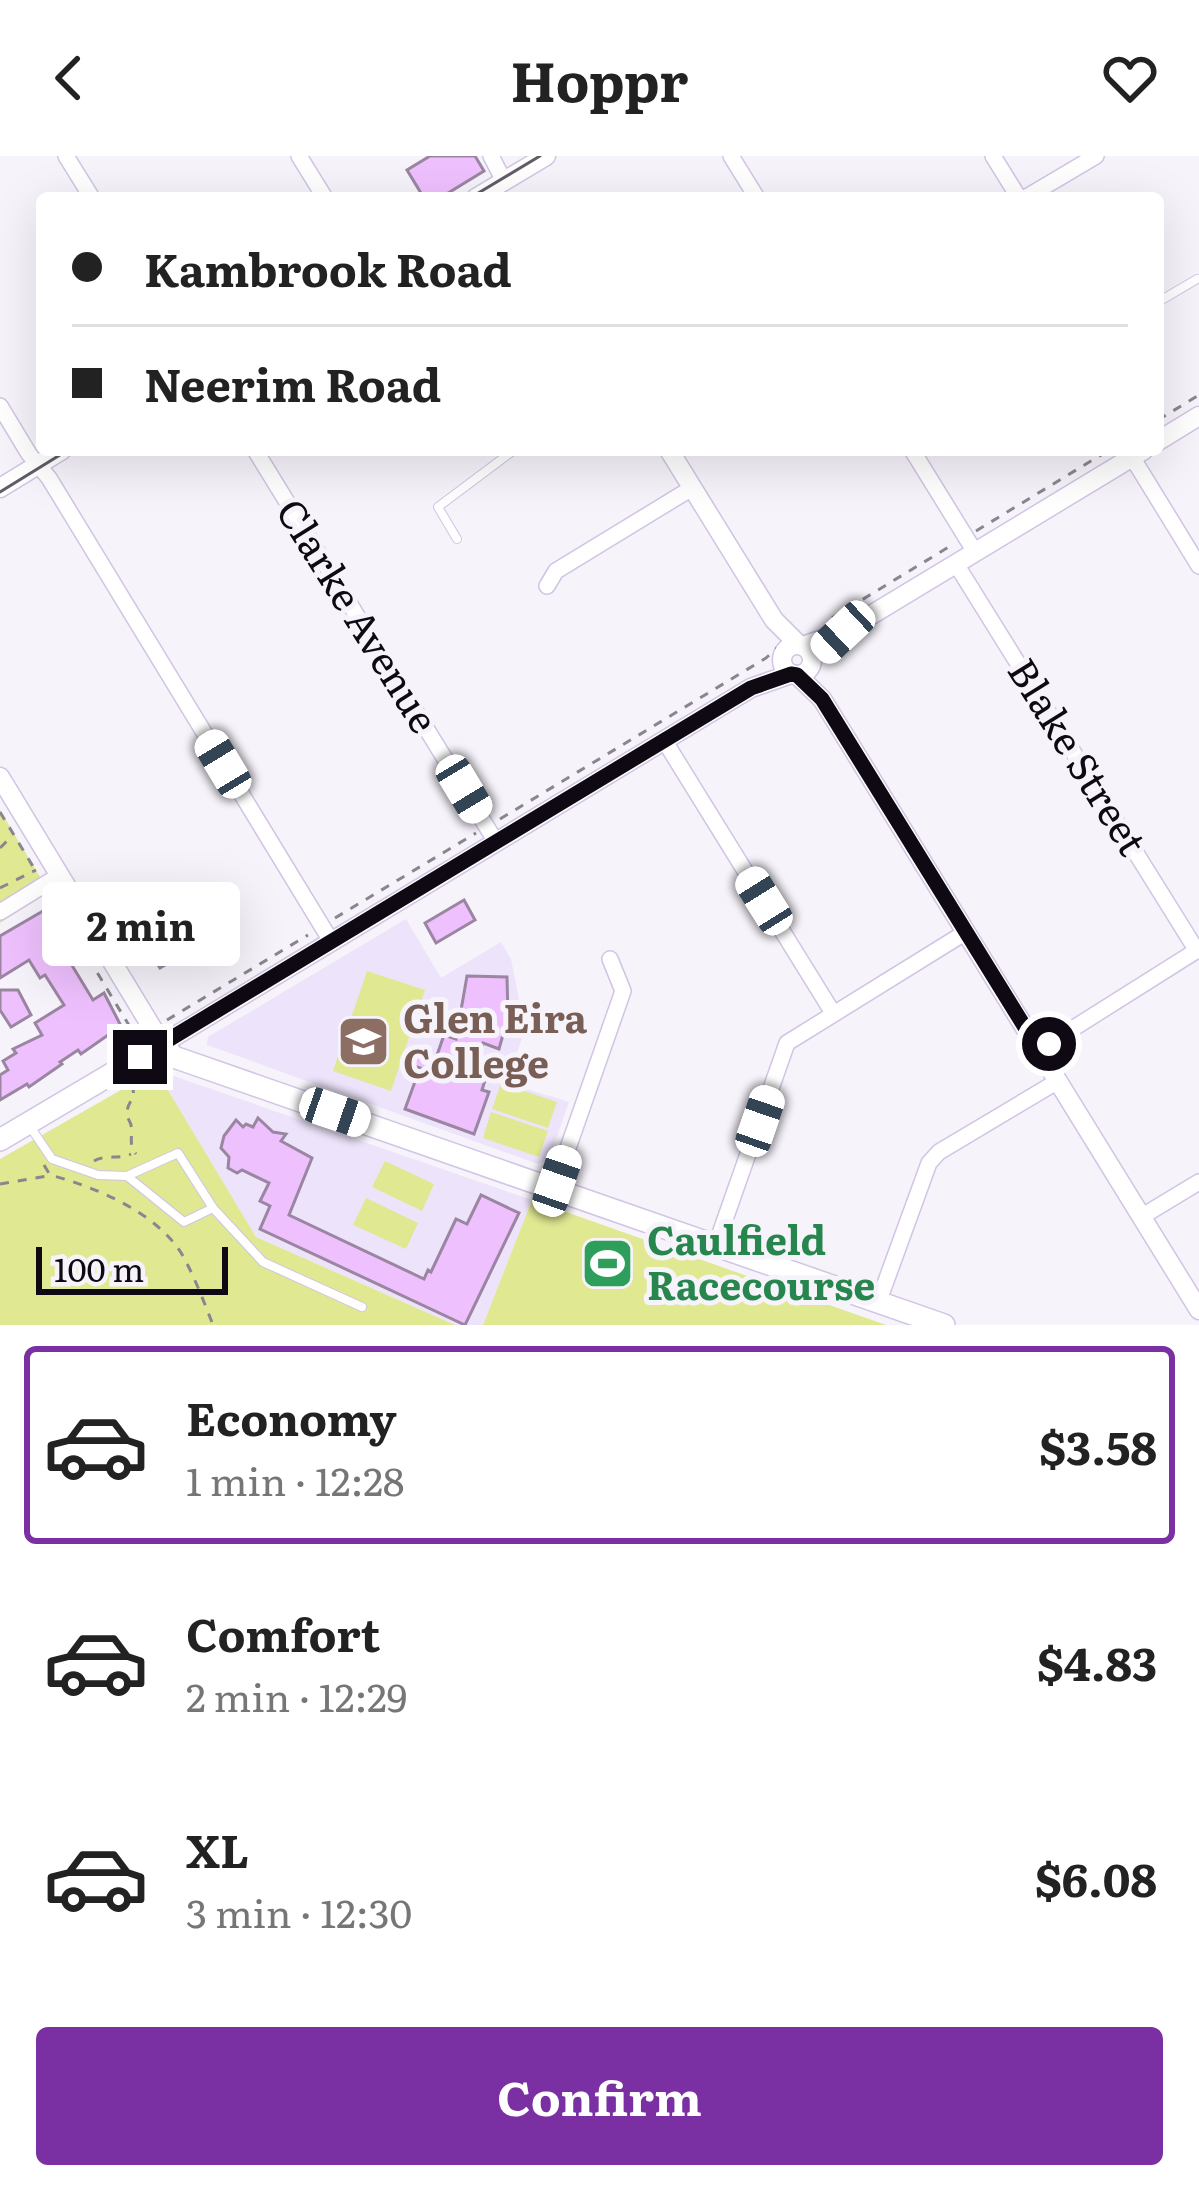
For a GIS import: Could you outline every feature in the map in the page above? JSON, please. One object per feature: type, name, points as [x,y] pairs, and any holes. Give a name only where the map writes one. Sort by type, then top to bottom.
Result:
[{"type":"main road","points":[[0,1141],[164,1033],[174,1057],[944,1325]]},
{"type":"street","points":[[66,156],[88,192]]},
{"type":"street","points":[[299,156],[321,192]]},
{"type":"street","points":[[491,156],[509,190],[546,156]]},
{"type":"street","points":[[731,156],[753,192]]},
{"type":"street","points":[[993,156],[1018,192]]},
{"type":"street","points":[[1033,192],[1096,156]]},
{"type":"street","points":[[0,406],[325,931]]},
{"type":"street","points":[[1164,429],[1199,416]]},
{"type":"street","points":[[0,488],[52,456]]},
{"type":"street","name":"Clarke Avenue","points":[[259,456],[491,835]]},
{"type":"street","points":[[673,456],[1199,1310]]},
{"type":"street","points":[[916,456],[971,544]]},
{"type":"street","points":[[0,777],[46,877],[164,1033],[325,931],[751,688],[838,625],[956,564],[971,544],[1134,456]]},
{"type":"street","points":[[1139,456],[1199,566]]},
{"type":"street","points":[[547,586],[556,571],[692,488]]},
{"type":"street","name":"Blake Street","points":[[956,564],[1198,950]]},
{"type":"street","points":[[664,740],[833,1013]]},
{"type":"street","points":[[0,912],[46,877]]},
{"type":"street","points":[[716,1245],[787,1043],[966,932]]},
{"type":"street","points":[[1039,1050],[1198,950]]},
{"type":"street","points":[[554,1189],[623,991],[610,959]]},
{"type":"street","points":[[878,1303],[928,1163],[1058,1081]]},
{"type":"street","points":[[1141,1217],[1199,1182]]},
{"type":"lane","points":[[1164,298],[1197,279]]},
{"type":"lane","points":[[458,539],[438,507],[504,456]]},
{"type":"lane","points":[[28,1124],[52,1159],[86,1172],[127,1175],[178,1153],[213,1208],[263,1262],[362,1306]]},
{"type":"lane","points":[[127,1175],[184,1222],[213,1208]]},
{"type":"path","points":[[1164,427],[1199,395]]},
{"type":"path","points":[[838,625],[971,544],[1100,456]]},
{"type":"path","points":[[164,1033],[325,931],[491,835],[746,670],[796,658]]},
{"type":"path","points":[[0,812],[46,877],[137,1038]]},
{"type":"path","points":[[0,848],[14,834]]},
{"type":"path","points":[[0,889],[46,877]]},
{"type":"path","points":[[86,1172],[99,1158],[135,1153],[129,1142],[132,1128],[127,1115],[135,1093],[131,1082]]},
{"type":"path","points":[[40,1160],[50,1175]]},
{"type":"path","points":[[0,1184],[50,1175],[98,1190],[161,1228],[181,1252],[213,1325]]},
{"type":"shaded area","name":"Glen Eira College","points":[[406,919],[441,978],[501,942],[511,959],[525,1030],[506,1083],[569,1102],[549,1159],[538,1164],[207,1045],[208,1037]]},
{"type":"shaded area","name":"Glen Eira College","points":[[156,1070],[532,1200],[483,1325],[455,1325],[256,1237]]},
{"type":"green space","points":[[0,810],[49,892],[0,923]]},
{"type":"green space","points":[[367,971],[425,990],[391,1091],[333,1071]]},
{"type":"green space","points":[[156,1070],[256,1237],[455,1325],[0,1325],[0,1159]]},
{"type":"green space","points":[[501,1083],[557,1102],[548,1128],[492,1109]]},
{"type":"green space","points":[[491,1112],[548,1131],[539,1157],[483,1138]]},
{"type":"green space","points":[[385,1161],[434,1184],[422,1211],[372,1187]]},
{"type":"green space","points":[[366,1198],[418,1223],[406,1249],[353,1225]]},
{"type":"green space","name":"Caulfield Racecourse","points":[[532,1200],[886,1325],[483,1325]]},
{"type":"building","points":[[430,156],[475,156],[484,171],[450,192],[420,192],[407,170]]},
{"type":"building","points":[[464,900],[475,920],[436,943],[425,923]]},
{"type":"building","points":[[188,903],[196,908],[194,919],[204,934],[190,943],[192,954],[160,968],[151,954],[156,951],[140,926],[124,936],[118,926],[139,914],[145,923]]},
{"type":"building","points":[[43,911],[93,1000],[104,993],[121,1026],[81,1054],[78,1050],[29,1087],[0,1100],[0,1075],[8,1070],[3,1061],[16,1053],[13,1049],[42,1035],[35,1023],[64,1005],[29,960],[0,978],[0,936]]},
{"type":"building","points":[[467,976],[507,977],[508,1017],[499,1049],[483,1043],[473,1072],[486,1077],[482,1090],[489,1092],[474,1134],[405,1109],[420,1068],[411,1065],[416,1051],[436,1058],[444,1035],[456,1039]]},
{"type":"building","points":[[0,990],[18,990],[31,1015],[11,1027],[0,1010]]},
{"type":"building","points":[[258,1118],[273,1132],[286,1134],[281,1141],[312,1158],[289,1215],[424,1279],[456,1219],[467,1224],[481,1195],[519,1213],[465,1325],[260,1229],[270,1206],[260,1201],[269,1183],[228,1168],[229,1157],[221,1148],[236,1120],[243,1127],[253,1127]]},
{"type":"tram line","points":[[480,192],[540,156]]},
{"type":"tram line","points":[[0,492],[58,456]]},
{"type":"place","name":"Glen Eira College","points":[[364,1041]]},
{"type":"place","name":"Caulfield Racecourse","points":[[608,1263]]},
{"type":"route","points":[[140,1057],[751,688],[791,674],[822,699],[1039,1050],[1049,1044]]}]
